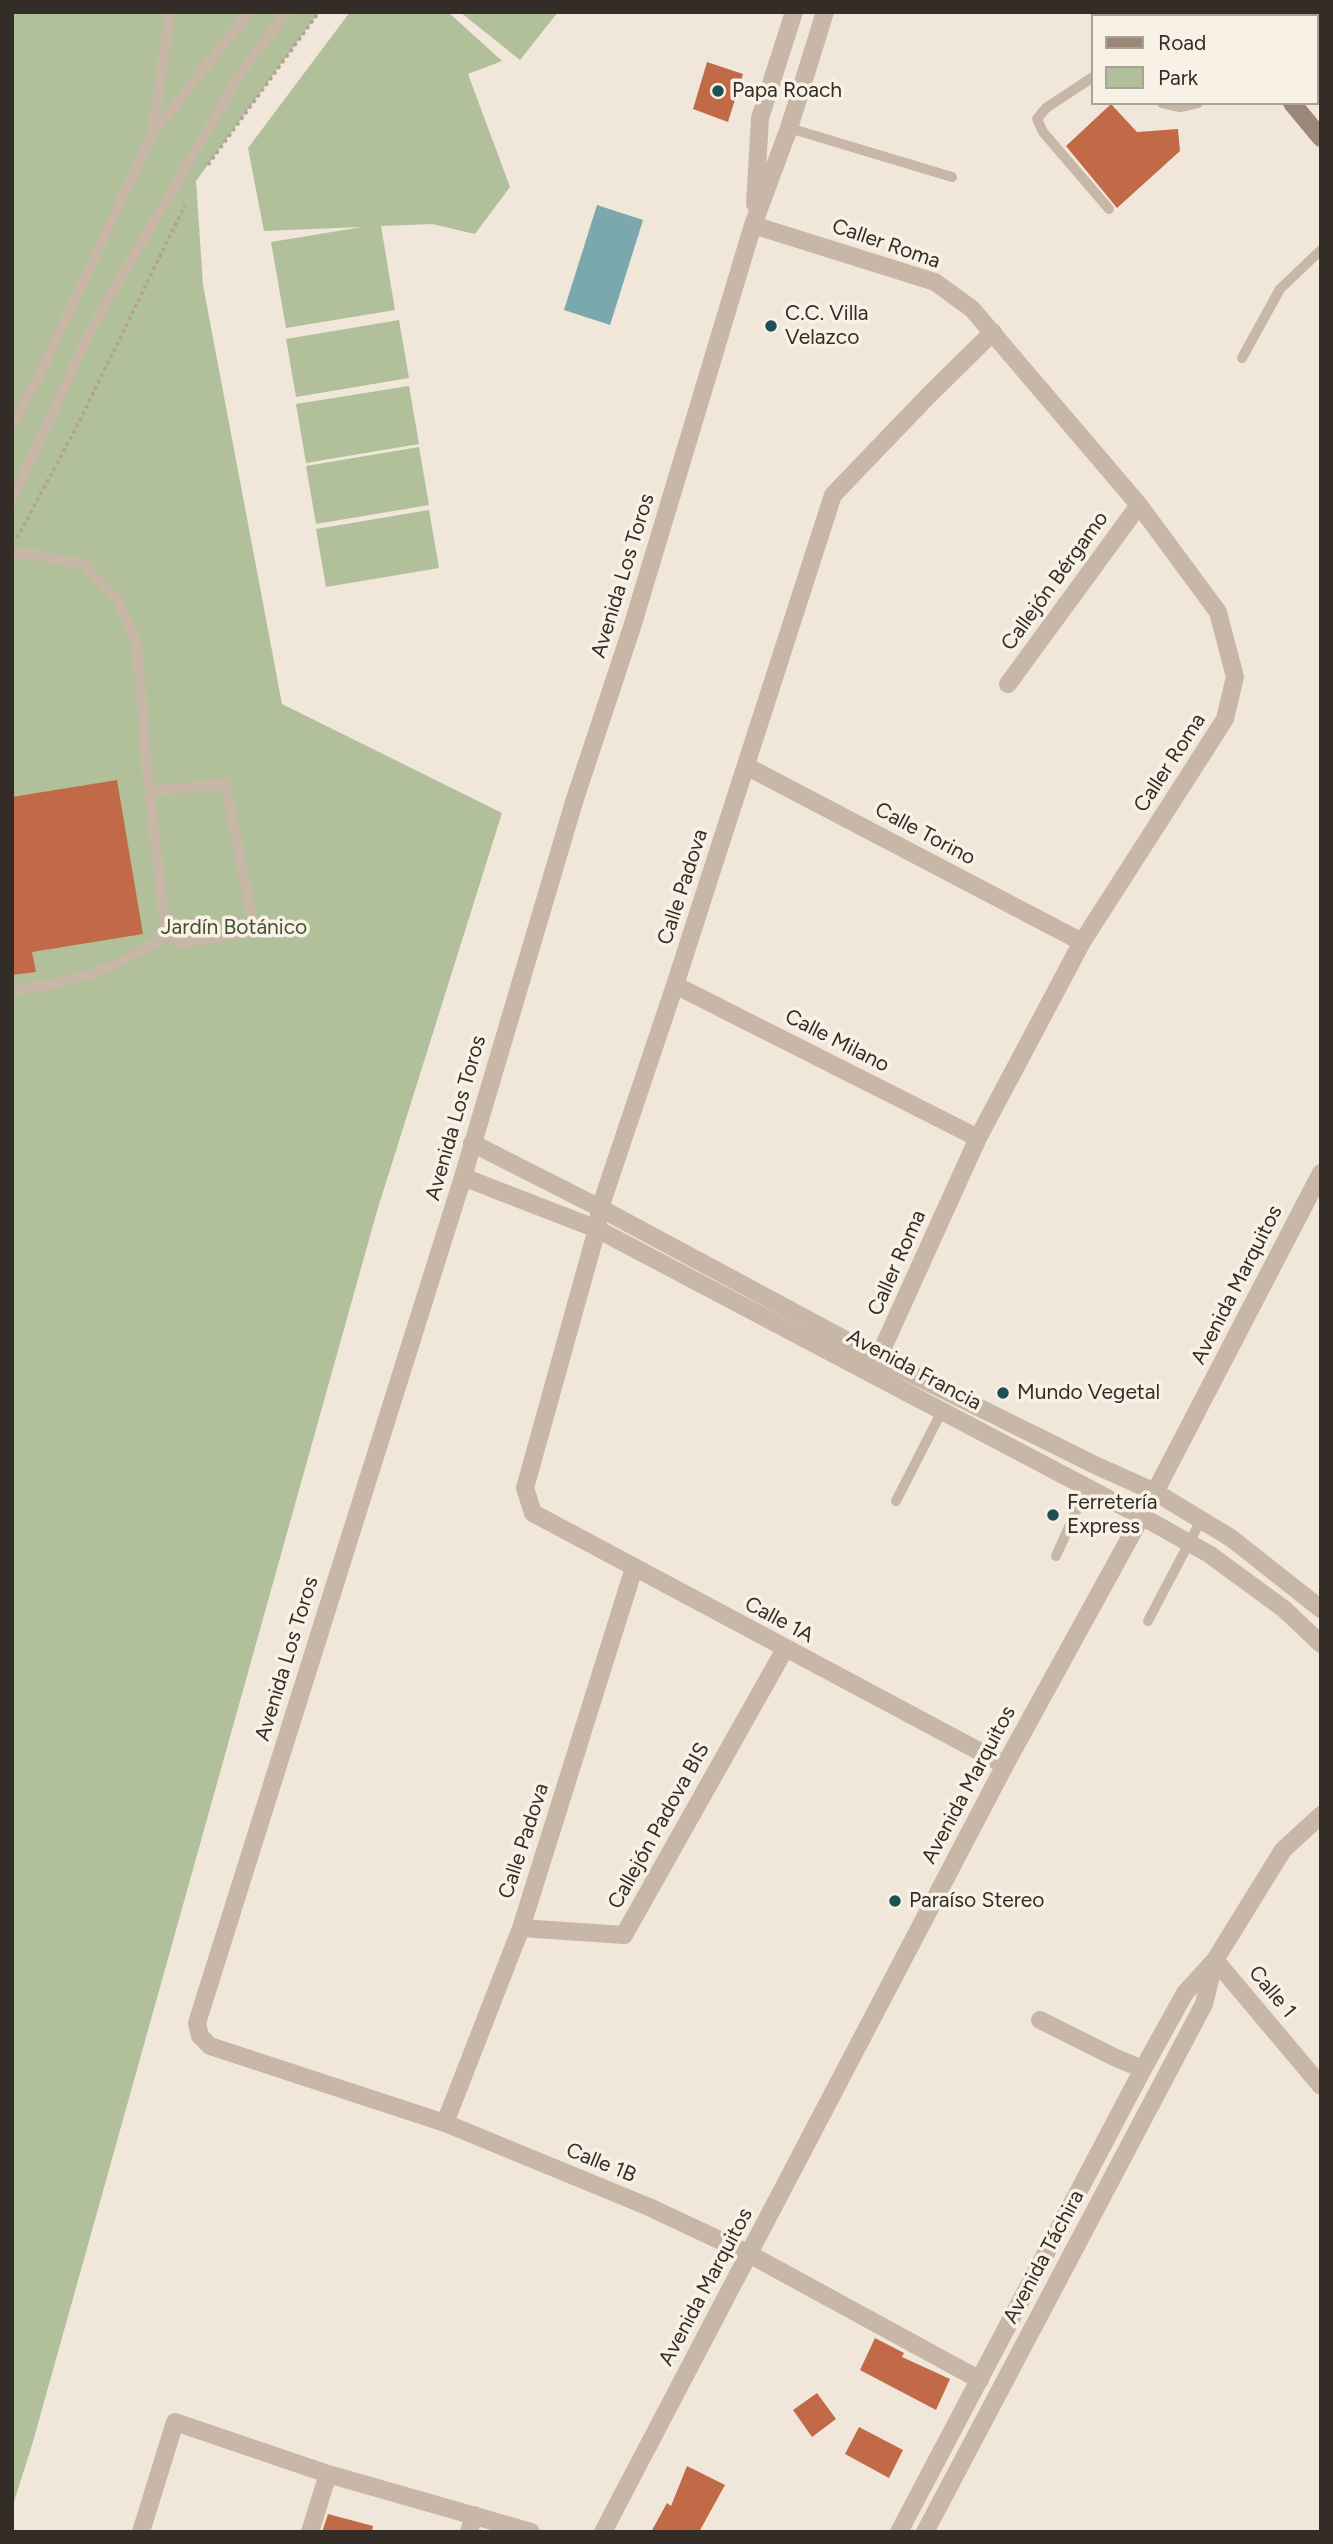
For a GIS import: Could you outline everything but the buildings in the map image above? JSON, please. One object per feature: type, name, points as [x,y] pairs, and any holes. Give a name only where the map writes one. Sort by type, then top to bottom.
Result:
[{"type":"main road","points":[[1294,105],[1321,138]]},
{"type":"street","points":[[753,225],[760,118],[794,12]]},
{"type":"street","points":[[753,225],[789,128],[825,12]]},
{"type":"street","name":"Caller Roma","points":[[753,225],[935,282],[972,309],[1139,505],[1218,612],[1235,677],[1226,719],[1082,942],[978,1138],[875,1366]]},
{"type":"street","name":"Avenida Los Toros","points":[[197,2023],[463,1177],[570,815],[632,627],[753,225]]},
{"type":"street","name":"Calle Padova","points":[[533,1513],[524,1488],[597,1229],[600,1208],[833,495],[993,332]]},
{"type":"street","name":"Callejón Bérgamo","points":[[1008,684],[1139,505]]},
{"type":"street","name":"Calle Torino","points":[[746,766],[1082,942]]},
{"type":"street","name":"Calle Milano","points":[[675,985],[978,1138]]},
{"type":"street","name":"Avenida Francia","points":[[472,1143],[600,1208],[875,1366],[942,1411],[1209,1554],[1284,1609],[1321,1644]]},
{"type":"street","name":"Avenida Marquitos","points":[[604,2532],[1005,1765],[1155,1492],[1321,1173]]},
{"type":"street","name":"Avenida Francia","points":[[463,1177],[597,1229],[875,1366],[1155,1492],[1231,1538],[1321,1609]]},
{"type":"street","name":"Calle 1A","points":[[533,1513],[1005,1765]]},
{"type":"street","name":"Calle Padova","points":[[445,2123],[521,1928],[634,1568]]},
{"type":"street","name":"Callejón Padova BIS","points":[[521,1928],[624,1935],[785,1649]]},
{"type":"street","points":[[899,2532],[1185,1993],[1215,1960],[1283,1850],[1321,1815]]},
{"type":"street","name":"Avenida Táchira","points":[[925,2532],[1204,2004],[1215,1960]]},
{"type":"street","name":"Calle 1","points":[[1215,1960],[1321,2086]]},
{"type":"street","points":[[1040,2020],[1143,2069]]},
{"type":"street","name":"Calle 1B","points":[[197,2023],[200,2036],[210,2046],[445,2123],[649,2207],[750,2254],[980,2380]]},
{"type":"street","points":[[141,2532],[174,2422],[471,2523],[531,2532]]},
{"type":"street","points":[[310,2532],[328,2474]]},
{"type":"lane","points":[[153,132],[170,12]]},
{"type":"lane","points":[[12,425],[39,376],[153,132],[249,12]]},
{"type":"lane","points":[[12,501],[92,329],[241,74],[286,12]]},
{"type":"lane","points":[[1092,77],[1046,108],[1037,119],[1043,132],[1109,209]]},
{"type":"lane","points":[[1171,105],[1189,105]]},
{"type":"lane","points":[[789,128],[952,177]]},
{"type":"lane","points":[[1242,358],[1280,289],[1321,250]]},
{"type":"lane","points":[[12,554],[31,554],[83,564],[118,600],[136,644],[166,935]]},
{"type":"lane","points":[[150,791],[225,784],[255,932],[179,943],[166,935]]},
{"type":"lane","points":[[12,991],[96,974],[123,963],[166,935]]},
{"type":"lane","points":[[896,1501],[942,1411]]},
{"type":"lane","points":[[1056,1556],[1087,1487]]},
{"type":"lane","points":[[1149,1621],[1201,1520]]},
{"type":"path","points":[[204,170],[319,12]]},
{"type":"path","points":[[12,546],[75,428],[190,194]]},
{"type":"green space","name":"Jardín Botánico","points":[[12,12],[319,12],[196,181],[203,285],[282,704],[502,813],[377,1211],[32,2445],[12,2508]]},
{"type":"green space","points":[[350,12],[448,12],[502,61],[468,74],[510,187],[475,234],[432,224],[381,226],[395,310],[286,328],[271,242],[362,227],[264,231],[248,148]]},
{"type":"green space","points":[[460,12],[558,12],[520,60]]},
{"type":"green space","points":[[399,320],[409,378],[296,397],[286,339]]},
{"type":"green space","points":[[409,386],[419,444],[306,463],[296,404]]},
{"type":"green space","points":[[419,447],[429,505],[316,524],[306,466]]},
{"type":"green space","points":[[429,510],[439,568],[326,587],[316,529]]},
{"type":"water","points":[[597,205],[643,220],[610,325],[564,310]]},
{"type":"place","name":"Papa Roach","points":[[718,91]]},
{"type":"place","name":"C.C. Villa Velazco","points":[[771,326]]},
{"type":"place","name":"Mundo Vegetal","points":[[1003,1393]]},
{"type":"place","name":"Ferretería Express","points":[[1053,1515]]},
{"type":"place","name":"Paraíso Stereo","points":[[895,1901]]}]
